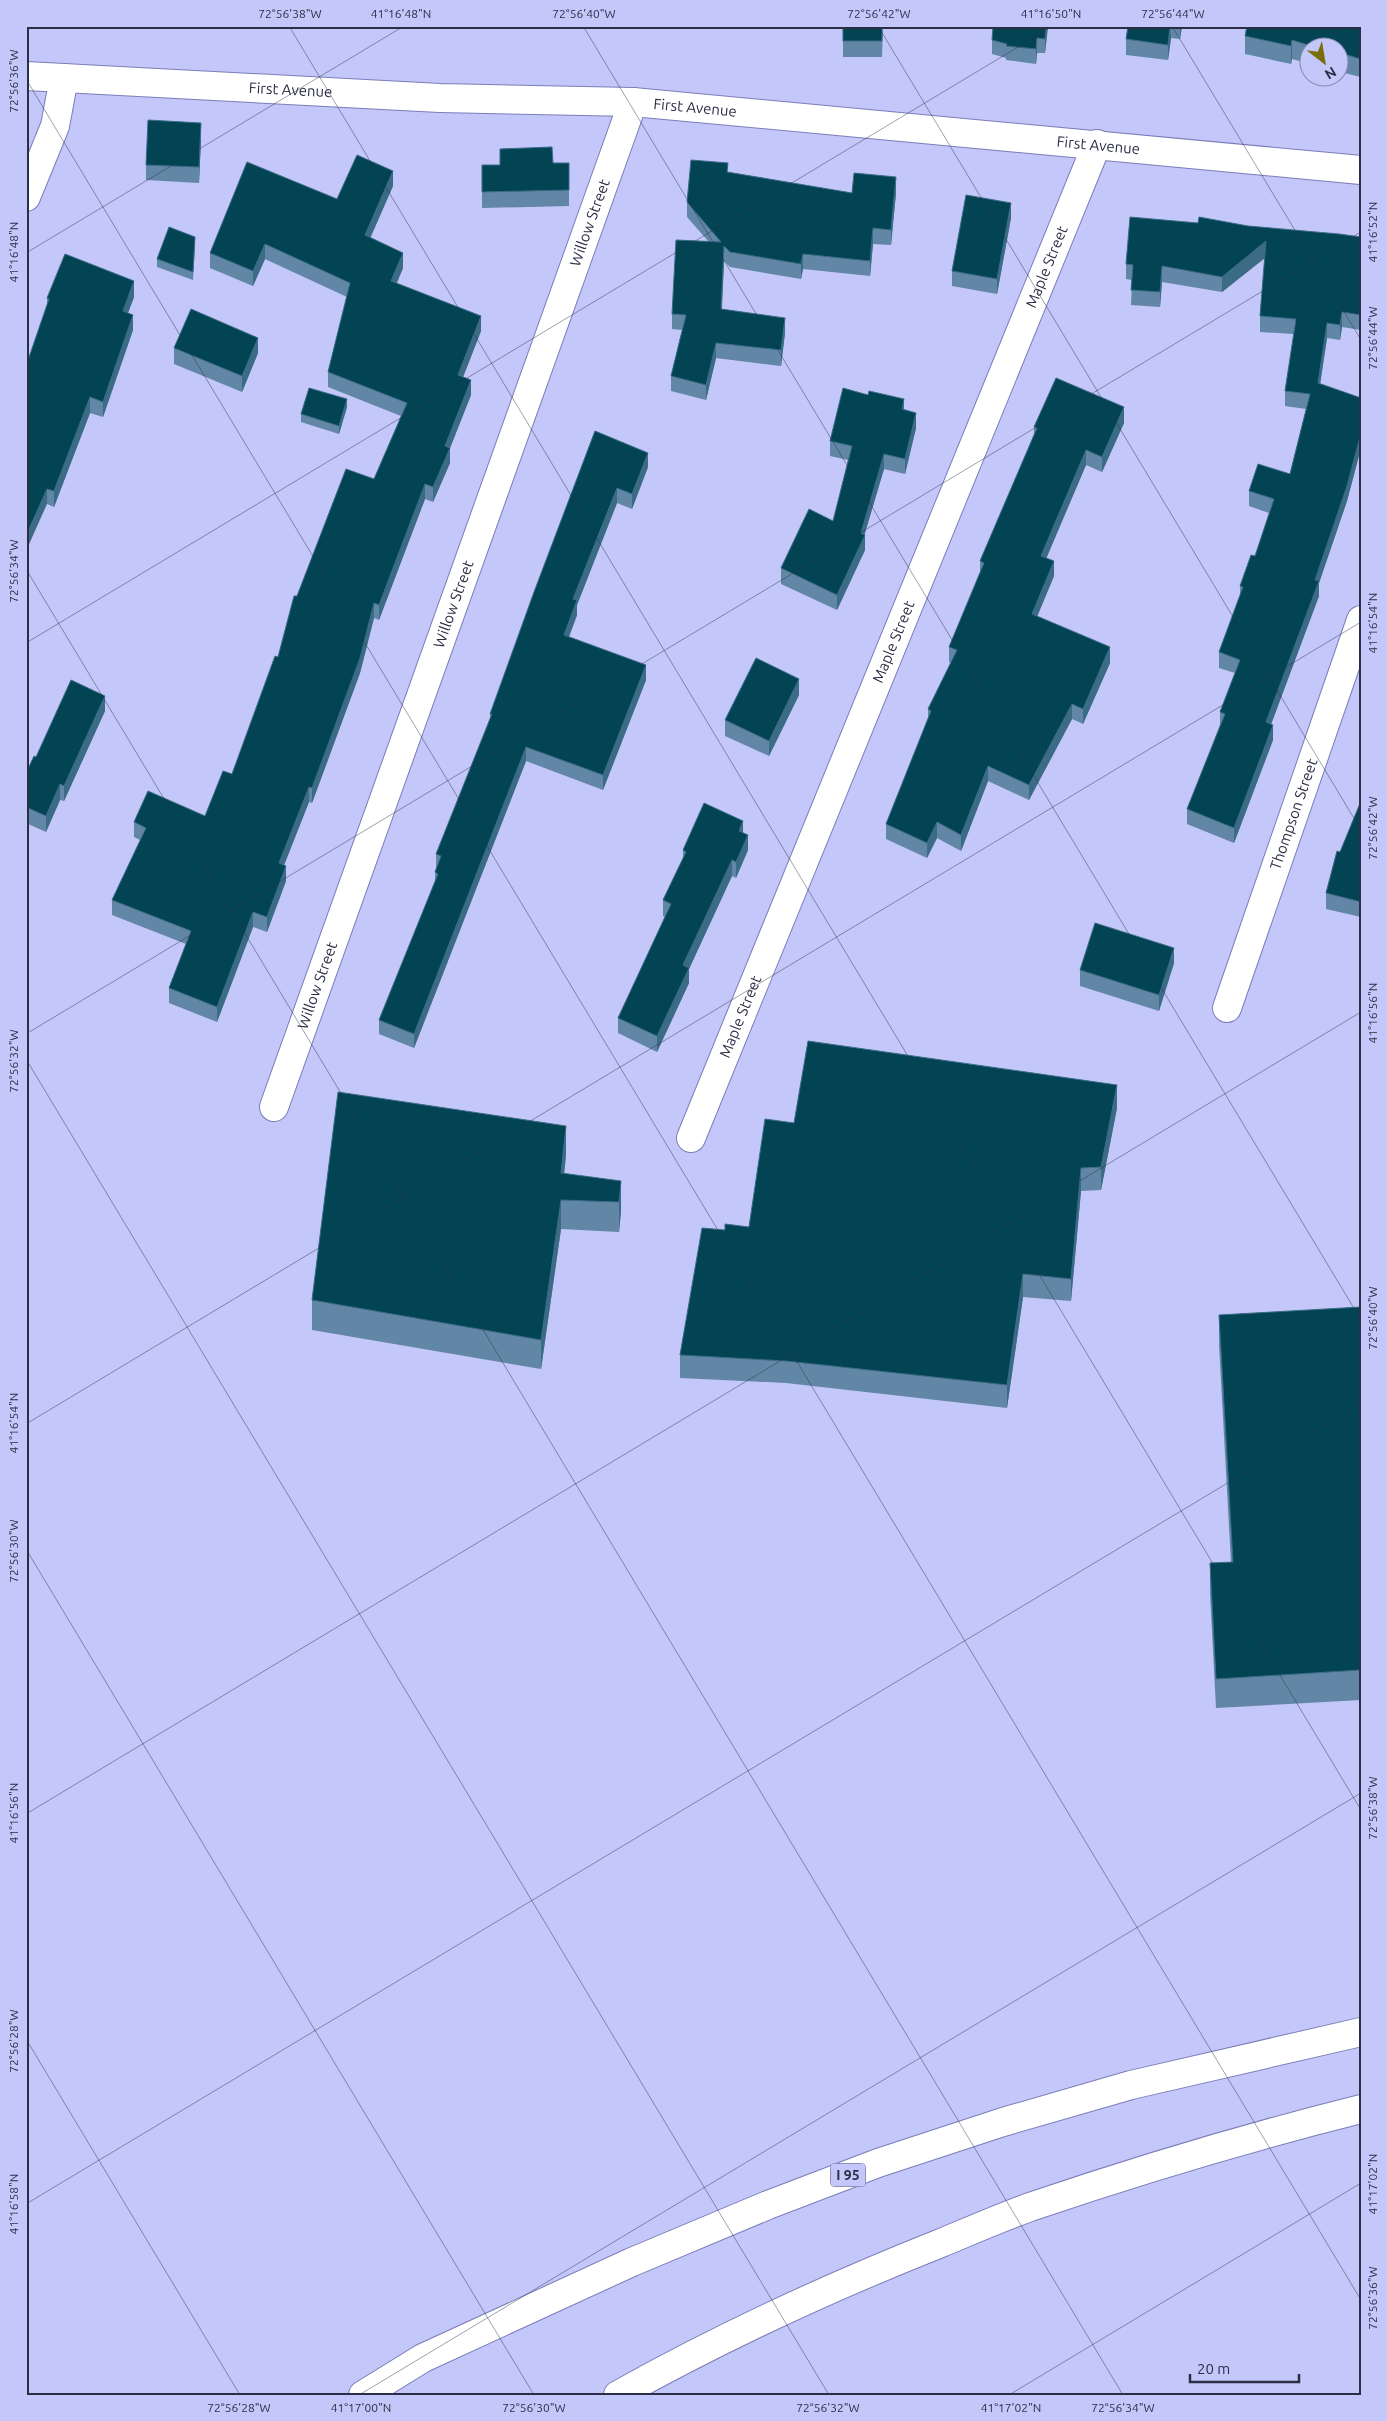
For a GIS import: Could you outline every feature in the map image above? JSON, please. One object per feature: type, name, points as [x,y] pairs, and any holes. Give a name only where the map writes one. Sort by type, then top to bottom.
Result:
[{"type":"main road","name":"First Avenue","points":[[26,76],[440,98],[633,102],[1361,170]]},
{"type":"main road","points":[[26,198],[55,126],[64,78]]},
{"type":"main road","name":"Willow Street","points":[[274,1106],[633,102]]},
{"type":"main road","name":"Maple Street","points":[[691,1138],[1097,144]]},
{"type":"main road","name":"Thompson Street","points":[[1227,1008],[1361,620]]},
{"type":"main road","name":"I 95","points":[[363,2395],[423,2358],[632,2262],[768,2205],[878,2163],[1003,2122],[1131,2085],[1361,2032]]},
{"type":"main road","points":[[618,2395],[780,2312],[903,2258],[1028,2208],[1152,2167],[1279,2130],[1361,2109]]},
{"type":"building","points":[[843,26],[882,26],[882,41],[843,41]]},
{"type":"building","points":[[993,26],[1046,26],[1045,39],[1037,38],[1036,49],[1006,46],[1007,44],[992,40]]},
{"type":"building","points":[[1128,26],[1170,26],[1168,45],[1126,39]]},
{"type":"building","points":[[1247,26],[1361,26],[1361,59],[1350,56],[1350,38],[1300,38],[1300,42],[1292,40],[1291,46],[1245,36]]},
{"type":"building","points":[[148,120],[201,123],[199,167],[146,165]]},
{"type":"building","points":[[552,147],[553,163],[569,163],[569,190],[482,192],[482,165],[500,165],[500,149]]},
{"type":"building","points":[[357,155],[393,171],[365,235],[403,253],[391,281],[481,316],[458,375],[471,380],[445,446],[450,448],[433,487],[425,484],[379,605],[374,603],[360,658],[312,788],[309,787],[279,863],[286,866],[267,917],[253,912],[217,1007],[169,988],[191,931],[112,900],[146,828],[134,822],[148,791],[205,816],[223,771],[232,774],[275,656],[278,657],[294,596],[297,596],[346,469],[374,479],[407,403],[328,372],[350,283],[265,244],[253,271],[210,253],[247,162],[337,199]]},
{"type":"building","points":[[691,160],[728,163],[727,172],[852,193],[854,173],[896,177],[891,230],[873,228],[870,261],[803,254],[801,264],[730,252],[724,246],[721,309],[785,318],[781,350],[716,343],[706,385],[671,376],[686,315],[672,314],[676,240],[721,242],[687,202]]},
{"type":"building","points":[[966,195],[1011,203],[997,279],[952,271]]},
{"type":"building","points":[[1130,217],[1198,223],[1199,217],[1248,226],[1361,237],[1361,315],[1342,312],[1340,325],[1327,323],[1318,383],[1361,398],[1361,433],[1347,486],[1315,580],[1319,581],[1266,722],[1273,725],[1234,828],[1187,809],[1225,714],[1220,712],[1240,660],[1219,652],[1243,587],[1240,586],[1251,555],[1255,556],[1274,499],[1249,491],[1258,464],[1290,474],[1310,394],[1285,391],[1296,319],[1260,316],[1266,241],[1222,277],[1162,266],[1160,292],[1131,290],[1133,265],[1126,264]]},
{"type":"building","points":[[169,227],[195,237],[193,272],[157,259]]},
{"type":"building","points":[[65,254],[134,281],[123,311],[133,315],[103,402],[90,397],[54,491],[47,489],[26,536],[26,366],[49,299],[47,298]]},
{"type":"building","points":[[191,309],[258,338],[242,376],[174,348]]},
{"type":"building","points":[[1056,378],[1124,407],[1102,457],[1086,450],[1041,556],[1054,561],[1032,614],[1110,647],[1083,709],[1072,704],[1029,785],[988,766],[961,835],[937,822],[927,843],[886,824],[931,711],[928,709],[957,650],[949,647],[984,563],[980,561],[1037,428],[1034,427]]},
{"type":"building","points":[[309,388],[347,399],[339,426],[301,414]]},
{"type":"building","points":[[843,388],[868,395],[869,391],[904,399],[902,409],[916,413],[905,459],[884,454],[861,533],[865,535],[837,595],[781,568],[809,509],[833,521],[852,446],[830,441]]},
{"type":"building","points":[[595,431],[648,453],[632,494],[617,488],[573,599],[577,600],[564,635],[646,665],[603,775],[526,747],[414,1034],[379,1020],[438,874],[435,872],[441,856],[436,854],[492,714],[490,714],[534,592]]},
{"type":"building","points":[[756,658],[799,679],[769,741],[725,720]]},
{"type":"building","points":[[71,680],[105,696],[64,786],[60,784],[46,816],[26,807],[26,769],[28,769],[34,756],[36,757]]},
{"type":"building","points":[[1361,801],[1361,902],[1326,893],[1337,851],[1340,852]]},
{"type":"building","points":[[704,803],[743,821],[739,831],[748,835],[736,862],[732,860],[683,965],[689,968],[657,1036],[618,1018],[671,904],[663,900],[686,852],[683,850]]},
{"type":"building","points":[[1095,923],[1174,948],[1159,995],[1080,970]]},
{"type":"building","points":[[808,1041],[1117,1085],[1101,1167],[1081,1168],[1071,1279],[1023,1274],[1007,1385],[786,1361],[680,1355],[702,1228],[725,1230],[725,1224],[749,1227],[765,1119],[794,1123]]},
{"type":"building","points":[[338,1092],[566,1126],[561,1173],[621,1181],[619,1202],[561,1200],[541,1340],[312,1300]]},
{"type":"building","points":[[1361,1307],[1361,1670],[1216,1679],[1210,1563],[1233,1562],[1219,1315]]}]
